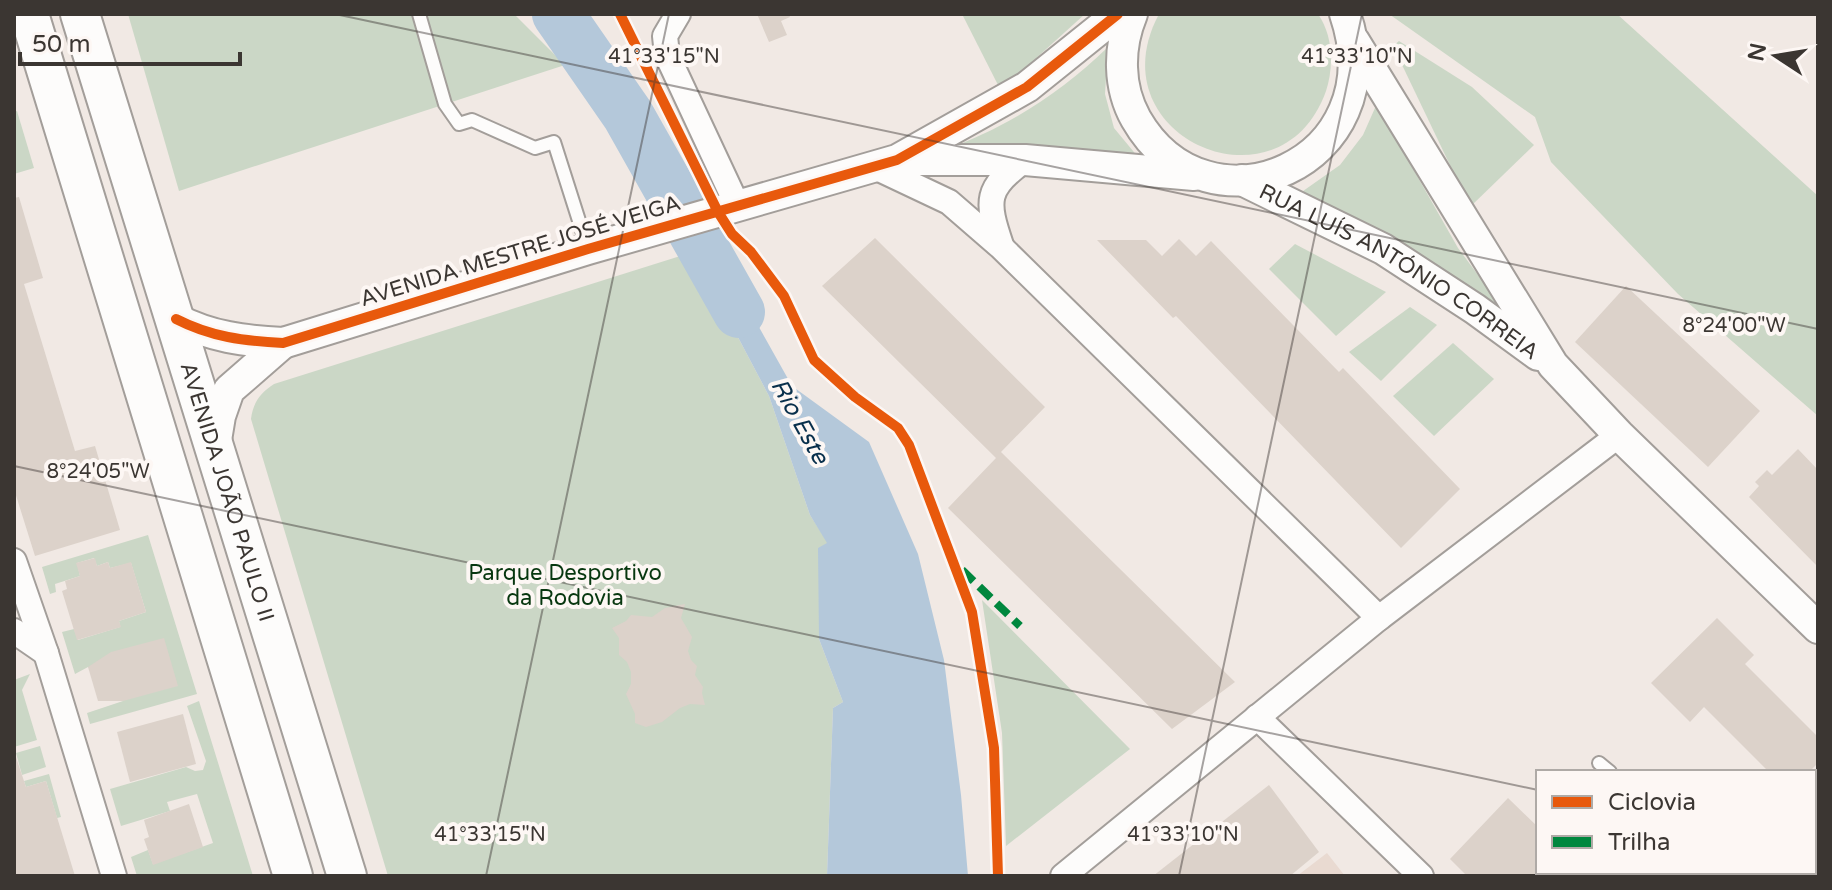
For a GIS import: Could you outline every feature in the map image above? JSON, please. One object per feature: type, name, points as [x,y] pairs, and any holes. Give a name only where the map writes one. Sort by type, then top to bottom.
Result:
[{"type":"main road","points":[[29,14],[293,876]]},
{"type":"main road","name":"AVENIDA JOÃO PAULO II","points":[[80,14],[347,876]]},
{"type":"street","points":[[678,14],[665,36],[667,55],[728,209]]},
{"type":"street","name":"AVENIDA MESTRE JOSÉ VEIGA","points":[[176,319],[195,329],[236,340],[283,343],[588,249],[886,163],[1027,87],[1118,14]]},
{"type":"street","points":[[1132,14],[1123,39],[1122,54],[1123,82],[1131,110],[1157,148],[1180,165],[1206,176]]},
{"type":"street","points":[[1242,180],[1289,169],[1310,156],[1327,140],[1341,120],[1351,95],[1355,69],[1349,28]]},
{"type":"street","name":"RUA LUÍS ANTÓNIO CORREIA","points":[[1349,28],[1553,365]]},
{"type":"street","name":"AVENIDA MESTRE JOSÉ VEIGA","points":[[886,163],[1025,160],[1242,180]]},
{"type":"street","points":[[1001,247],[990,213],[994,190],[1005,174],[1025,160]]},
{"type":"street","points":[[886,163],[949,202],[1001,247],[1379,618]]},
{"type":"street","name":"RUA LUÍS ANTÓNIO CORREIA","points":[[1242,180],[1383,249],[1553,365],[1619,435],[1818,628]]},
{"type":"street","name":"AVENIDA MESTRE JOSÉ VEIGA","points":[[215,448],[220,416],[229,390],[283,343]]},
{"type":"street","points":[[1063,876],[1379,618],[1619,435]]},
{"type":"street","points":[[14,561],[46,653],[114,876]]},
{"type":"street","points":[[14,631],[46,653]]},
{"type":"street","points":[[1257,717],[1421,876]]},
{"type":"lane","points":[[419,14],[445,104],[459,124],[472,120],[535,148],[554,142],[588,249]]},
{"type":"lane","points":[[1599,763],[1608,770]]},
{"type":"shaded area","points":[[1327,853],[1345,876],[1297,876]]},
{"type":"green space","points":[[128,14],[514,14],[565,65],[179,191]]},
{"type":"green space","points":[[962,14],[1085,14],[1023,70],[998,85]]},
{"type":"green space","points":[[1159,14],[1318,14],[1329,41],[1330,72],[1326,91],[1303,129],[1272,150],[1236,155],[1201,146],[1171,126],[1151,96],[1145,58]]},
{"type":"green space","points":[[1389,14],[1617,14],[1818,196],[1818,416],[1678,294],[1551,162],[1535,117]]},
{"type":"green space","points":[[1399,41],[1472,87],[1534,145],[1470,207],[1393,46]]},
{"type":"green space","points":[[1108,47],[1105,94],[1114,128],[1138,157],[944,150],[1032,108]]},
{"type":"green space","points":[[1379,99],[1395,137],[1458,248],[1524,337],[1296,196],[1340,165],[1363,135]]},
{"type":"green space","points":[[17,111],[34,168],[14,174],[14,112]]},
{"type":"green space","points":[[1295,244],[1386,292],[1336,336],[1269,269]]},
{"type":"green space","name":"Parque Desportivo da Rodovia","points":[[693,252],[769,396],[810,515],[828,543],[819,639],[843,702],[833,708],[827,876],[388,876],[251,419],[255,403],[274,384]]},
{"type":"green space","points":[[1410,307],[1437,325],[1381,381],[1349,352]]},
{"type":"green space","points":[[1453,343],[1494,379],[1434,436],[1393,396]]},
{"type":"green space","points":[[148,535],[197,694],[90,724],[87,713],[123,701],[88,667],[75,674],[62,632],[74,629],[78,640],[120,627],[119,621],[146,612],[131,563],[110,568],[108,562],[97,566],[94,558],[77,563],[80,576],[55,584],[56,592],[50,594],[42,567]]},
{"type":"green space","points":[[982,600],[1130,749],[1006,846],[1002,733]]},
{"type":"green space","points":[[30,674],[22,690],[37,740],[14,747],[14,680]]},
{"type":"green space","points":[[199,701],[253,876],[137,876],[131,857],[148,850],[153,864],[213,843],[197,794],[167,802],[170,811],[121,826],[110,789],[186,767],[203,770],[206,761],[187,706]]},
{"type":"green space","points":[[40,746],[46,767],[22,775],[16,753]]},
{"type":"green space","points":[[49,774],[61,817],[57,818],[46,781],[26,787],[24,781]]},
{"type":"water","points":[[543,14],[576,14],[683,192],[662,197],[593,79]]},
{"type":"water","points":[[714,247],[792,386],[869,442],[918,554],[944,660],[968,876],[827,876],[833,708],[843,702],[819,639],[818,548],[827,543],[810,515],[769,396],[693,252]]},
{"type":"building","points":[[757,14],[789,14],[790,17],[781,21],[787,35],[769,42]]},
{"type":"building","points":[[19,197],[43,278],[24,284],[75,451],[95,446],[120,530],[35,556],[14,489],[14,198]]},
{"type":"building","points":[[875,238],[1045,407],[1001,452],[1235,682],[1172,729],[948,508],[996,458],[822,286]]},
{"type":"building","points":[[1179,239],[1196,256],[1211,241],[1339,372],[1343,368],[1460,489],[1401,548],[1176,316],[1173,318],[1097,240],[1146,240],[1162,256]]},
{"type":"building","points":[[1626,286],[1760,411],[1708,467],[1575,342]]},
{"type":"building","points":[[1798,449],[1818,470],[1818,567],[1749,497],[1759,486],[1755,482],[1767,470],[1772,475]]},
{"type":"building","points":[[95,558],[97,566],[108,562],[110,568],[131,562],[146,612],[119,621],[121,627],[77,640],[62,591],[67,589],[65,581],[80,576],[76,563]]},
{"type":"building","points":[[685,604],[681,618],[692,637],[688,651],[697,666],[695,675],[703,687],[705,705],[690,704],[662,722],[646,727],[635,723],[635,714],[626,694],[631,684],[631,672],[627,662],[619,655],[619,638],[612,628],[631,615],[652,617],[665,608]]},
{"type":"building","points":[[1717,618],[1754,655],[1745,664],[1818,737],[1818,763],[1811,770],[1767,770],[1704,707],[1690,722],[1651,683]]},
{"type":"building","points":[[164,638],[178,686],[123,701],[98,701],[88,667],[111,652]]},
{"type":"building","points":[[183,714],[196,764],[130,782],[117,732]]},
{"type":"building","points":[[14,751],[26,787],[46,781],[75,876],[14,876]]},
{"type":"building","points":[[1269,785],[1319,852],[1290,876],[1153,876]]},
{"type":"building","points":[[1508,798],[1536,825],[1536,874],[1589,876],[1467,876],[1450,859]]},
{"type":"building","points":[[189,804],[203,847],[153,865],[144,839],[149,837],[144,820]]},
{"type":"waterway","name":"Rio Este","points":[[558,14],[628,115],[739,312]]},
{"type":"marked path","points":[[962,570],[1020,626]]},
{"type":"cycle path","points":[[620,14],[718,212],[732,234],[751,252],[784,296],[814,360],[855,397],[898,428],[909,445],[972,612],[994,748],[998,876]]},
{"type":"cycle path","points":[[176,319],[228,337],[283,343],[588,249],[897,160],[1027,87],[1118,14]]}]
